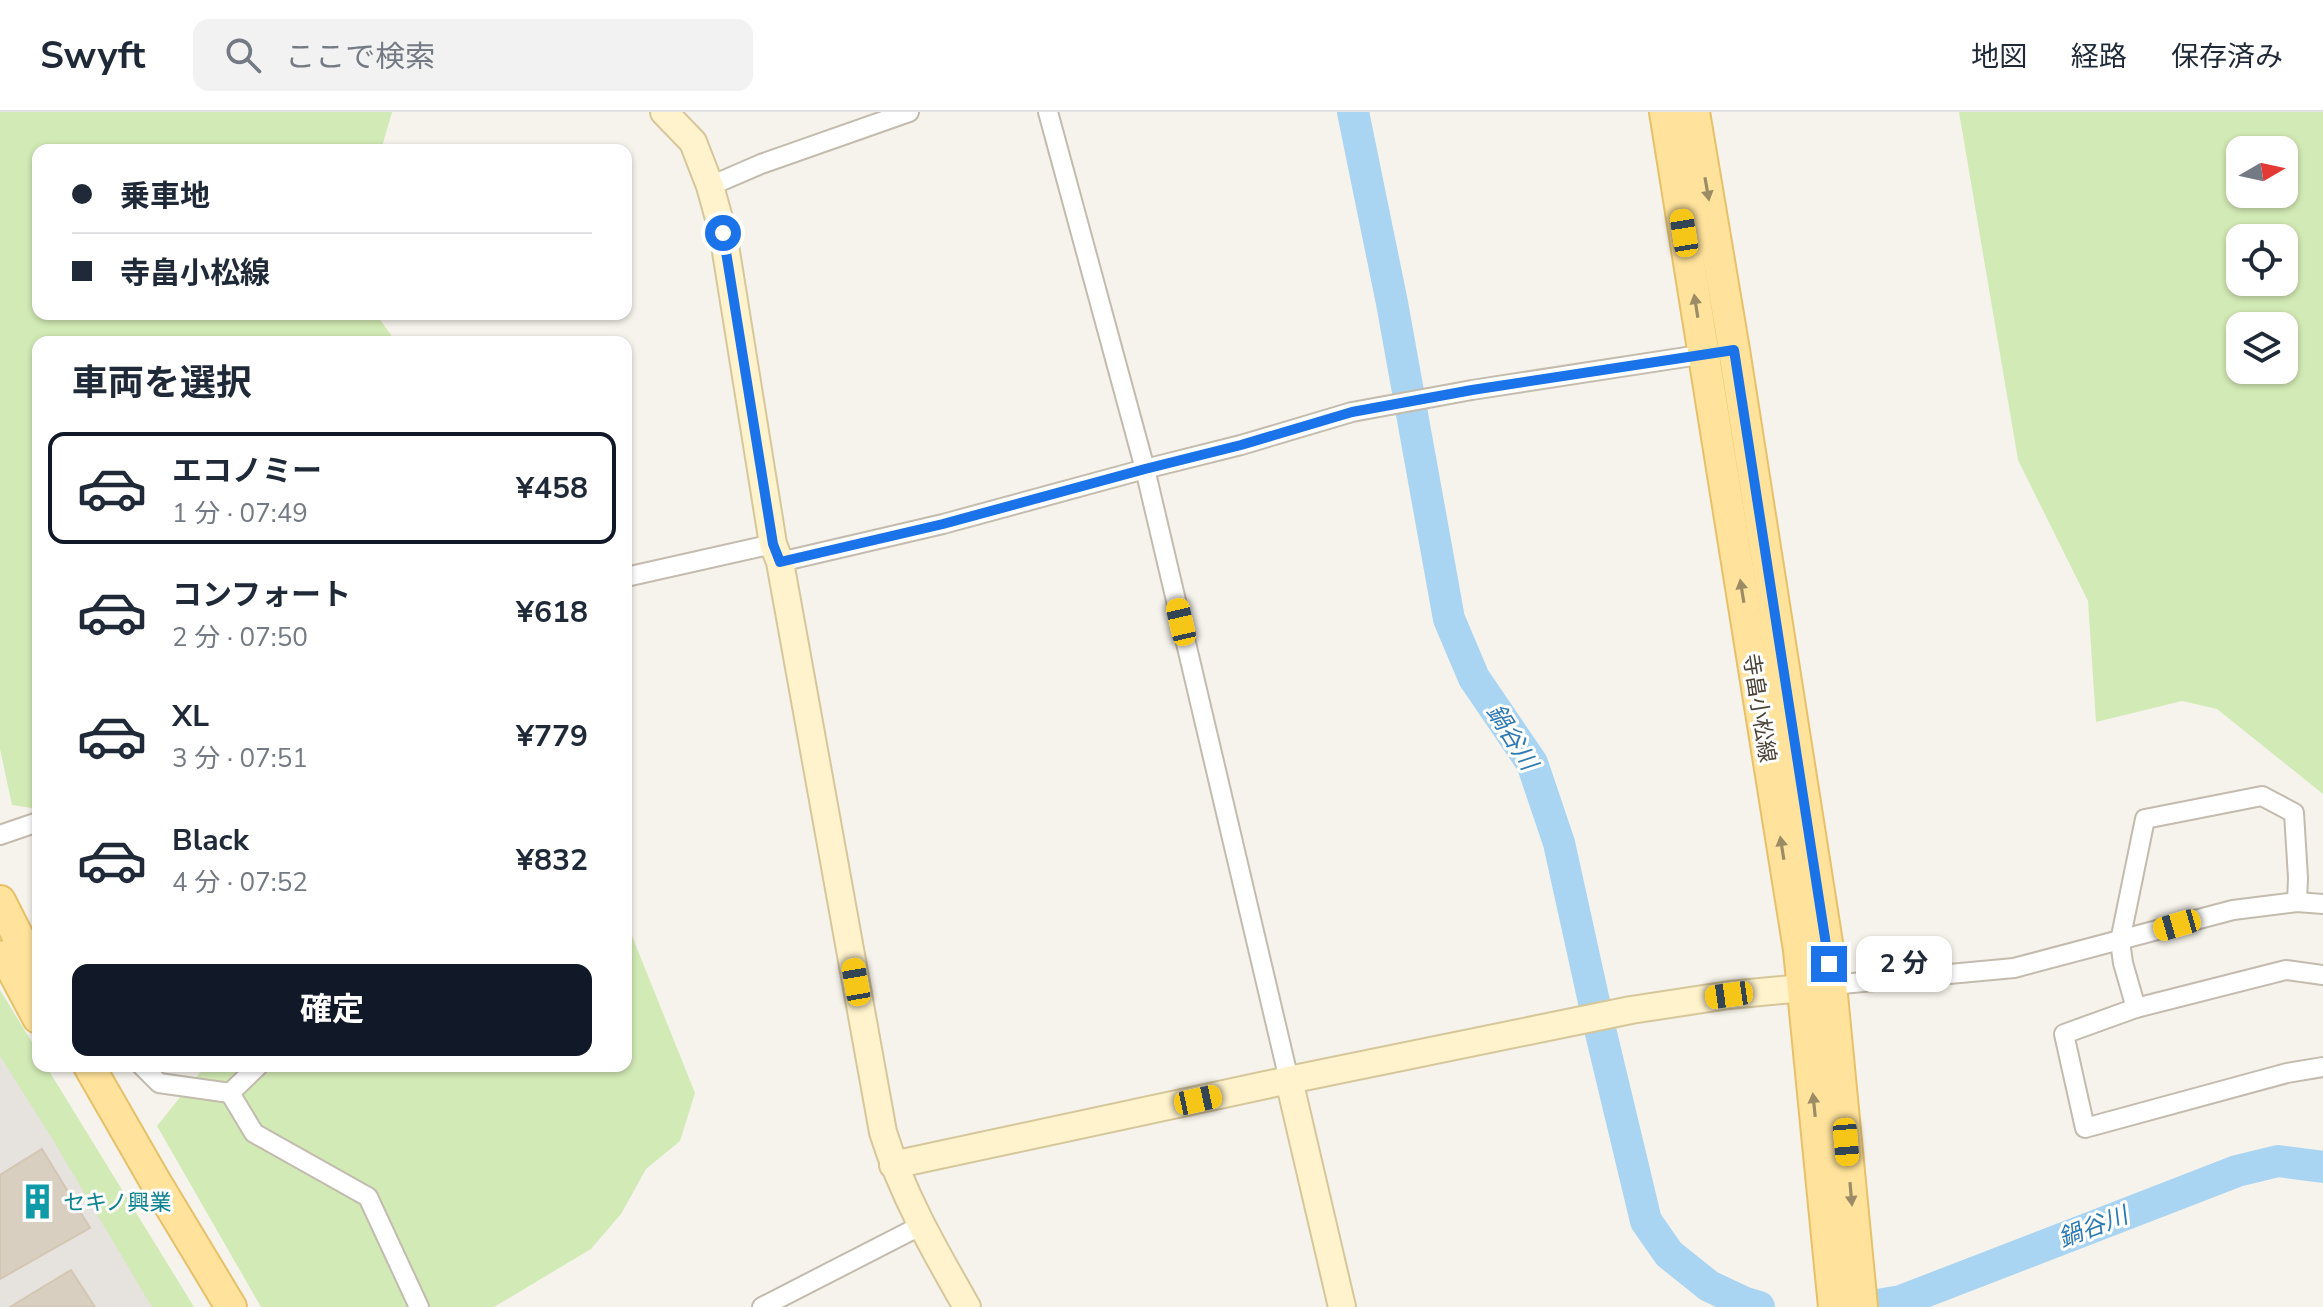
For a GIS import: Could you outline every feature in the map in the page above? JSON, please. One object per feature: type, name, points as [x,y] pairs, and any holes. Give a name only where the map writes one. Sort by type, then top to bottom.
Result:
[{"type":"main road","name":"寺畠小松線","points":[[1665,112],[1796,934],[1817,987],[1841,1238],[1834,1307]]},
{"type":"main road","name":"寺畠小松線","points":[[1694,112],[1827,943],[1817,987]]},
{"type":"main road","points":[[0,901],[32,964]]},
{"type":"main road","points":[[0,946],[32,1007]]},
{"type":"main road","points":[[68,1072],[207,1307]]},
{"type":"main road","points":[[92,1072],[231,1307]]},
{"type":"main road","name":"寺畠小松線","points":[[1841,1238],[1862,1307]]},
{"type":"street","points":[[664,112],[693,142],[723,233],[776,553],[883,1132],[893,1165],[967,1307]]},
{"type":"street","points":[[710,186],[761,164],[909,112]]},
{"type":"street","points":[[1048,112],[1145,469],[1342,1307]]},
{"type":"street","points":[[632,576],[943,524],[1241,445],[1352,412],[1472,390],[1734,350]]},
{"type":"street","points":[[2136,1008],[2120,941],[2145,819],[2262,796],[2284,807],[2294,813],[2297,902]]},
{"type":"street","points":[[0,835],[32,824]]},
{"type":"street","points":[[893,1165],[1631,1010],[1729,995],[2014,968],[2233,910],[2297,902],[2323,904]]},
{"type":"street","points":[[2323,975],[2286,970],[2136,1008],[2064,1034],[2085,1128],[2287,1073],[2323,1067]]},
{"type":"street","points":[[148,1072],[159,1083],[230,1093]]},
{"type":"street","points":[[230,1093],[252,1072]]},
{"type":"street","points":[[230,1093],[254,1133],[368,1197],[419,1307]]},
{"type":"street","points":[[762,1307],[922,1225]]},
{"type":"shaded area","points":[[0,1023],[181,1307],[0,1307]]},
{"type":"green space","points":[[0,112],[392,112],[383,144],[32,144],[32,320],[380,320],[392,336],[32,336],[32,808],[12,805],[0,749]]},
{"type":"green space","points":[[1959,112],[2323,112],[2323,794],[2217,709],[2182,701],[2096,722],[2088,601],[2018,460]]},
{"type":"green space","points":[[632,936],[695,1093],[680,1141],[646,1169],[621,1214],[591,1249],[494,1307],[261,1307],[157,1126],[200,1072],[632,1072]]},
{"type":"green space","points":[[0,990],[32,1042],[32,1072],[50,1072],[194,1307],[152,1307],[0,1056]]},
{"type":"building","name":"セキノ興業","points":[[42,1149],[90,1228],[0,1279],[0,1175]]},
{"type":"building","points":[[71,1270],[95,1307],[10,1307]]},
{"type":"waterway","name":"鍋谷川","points":[[1353,112],[1392,303],[1449,619],[1474,678],[1532,763],[1559,843],[1646,1221],[1669,1254],[1709,1286],[1759,1307]]},
{"type":"waterway","name":"鍋谷川","points":[[1866,1307],[1901,1301],[2237,1171],[2278,1161],[2323,1167]]},
{"type":"place","name":"セキノ興業","points":[[37,1202]]},
{"type":"route","points":[[723,233],[773,544],[780,562],[943,524],[1241,445],[1352,412],[1472,390],[1734,350],[1829,964]]}]
